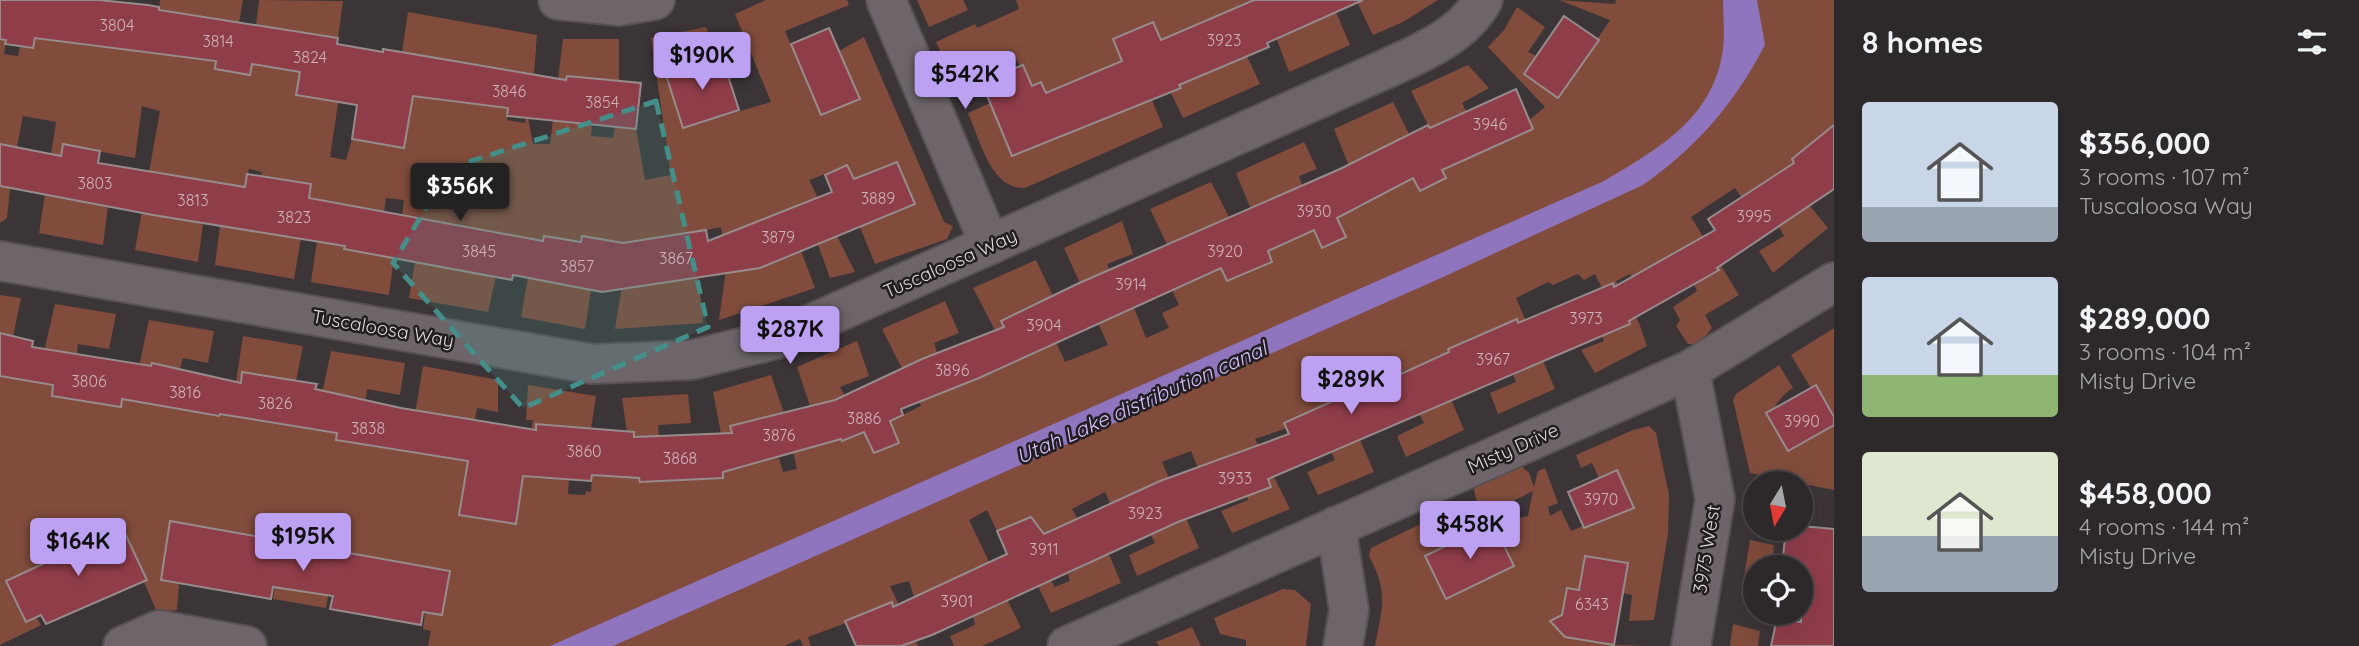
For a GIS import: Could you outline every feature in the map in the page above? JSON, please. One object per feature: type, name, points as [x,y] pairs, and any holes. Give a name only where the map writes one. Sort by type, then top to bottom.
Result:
[{"type":"street","points":[[558,0],[619,6],[655,0]]},
{"type":"street","points":[[886,0],[990,245]]},
{"type":"street","name":"Tuscaloosa Way","points":[[0,261],[568,360],[602,364],[648,364],[691,360],[778,339],[1420,53],[1453,34],[1468,21],[1483,0]]},
{"type":"street","name":"Misty Drive","points":[[1068,646],[1690,370],[1834,282]]},
{"type":"street","name":"3975 West","points":[[1690,370],[1715,499],[1691,646]]},
{"type":"street","points":[[1336,526],[1349,611],[1343,646]]},
{"type":"street","points":[[123,646],[159,630],[247,646]]},
{"type":"highlighted area","points":[[656,101],[708,327],[523,408],[393,263],[450,168]]},
{"type":"shaded area","points":[[160,0],[243,0],[239,23],[179,55],[216,61],[215,69],[250,75],[259,0],[343,1],[338,38],[268,66],[300,72],[297,95],[326,100],[341,84],[330,157],[346,160],[352,139],[404,148],[413,96],[447,101],[454,62],[402,52],[408,12],[537,35],[534,74],[476,64],[470,101],[508,108],[507,120],[525,123],[527,112],[533,144],[550,144],[563,39],[619,39],[619,81],[567,76],[563,120],[592,123],[591,136],[613,138],[615,127],[636,129],[645,180],[671,175],[651,38],[706,27],[718,58],[667,75],[684,128],[771,102],[735,14],[766,0],[847,0],[849,5],[785,31],[821,115],[859,99],[839,51],[864,37],[944,222],[953,226],[947,239],[875,264],[860,227],[915,204],[854,180],[847,166],[809,180],[855,272],[830,278],[803,203],[737,230],[753,270],[801,251],[815,288],[719,320],[726,270],[721,227],[706,230],[698,277],[703,323],[615,329],[628,247],[544,236],[536,280],[591,290],[585,329],[521,317],[535,239],[447,223],[496,276],[488,312],[409,298],[422,220],[402,216],[404,200],[386,198],[384,212],[352,206],[344,249],[394,258],[389,295],[311,282],[317,241],[258,192],[262,172],[249,169],[245,188],[301,238],[294,279],[215,265],[220,226],[227,227],[233,185],[159,173],[153,215],[203,224],[198,262],[135,250],[160,111],[142,106],[135,158],[63,145],[55,197],[108,206],[103,245],[39,233],[56,122],[23,116],[17,147],[0,144],[0,39],[6,40],[4,54],[18,56],[20,46],[33,48],[35,36],[154,51]]},
{"type":"shaded area","points":[[917,0],[963,0],[968,10],[929,27]]},
{"type":"shaded area","points":[[1016,0],[1253,0],[1179,33],[1247,56],[1260,84],[1183,118],[1171,93],[1181,88],[1153,22],[1113,39],[1122,61],[1080,79],[1098,122],[1152,100],[1163,127],[1025,188],[1013,186],[1003,181],[988,161],[968,113],[990,103],[1013,156],[1041,83],[1032,86],[1023,65],[1020,66],[1011,50],[983,61],[966,81],[955,84],[936,42],[975,24],[977,28],[1019,9]]},
{"type":"shaded area","points":[[1262,0],[1268,0],[1284,36],[1336,12],[1350,45],[1289,72]]},
{"type":"shaded area","points":[[1356,0],[1438,0],[1403,22],[1373,35]]},
{"type":"shaded area","points":[[1559,0],[1615,4],[1616,0],[1834,0],[1834,125],[1792,159],[1795,165],[1785,175],[1828,228],[1773,273],[1759,251],[1784,236],[1779,227],[1802,211],[1778,173],[1741,197],[1735,188],[1691,217],[1739,295],[1705,315],[1712,328],[1699,344],[1688,344],[1676,326],[1680,320],[1673,307],[1697,291],[1694,284],[1719,270],[1700,238],[1632,277],[1630,274],[1616,281],[1639,323],[1647,346],[1595,373],[1581,350],[1604,341],[1602,335],[1630,323],[1613,284],[1602,288],[1595,274],[1584,280],[1578,274],[1553,285],[1548,282],[1516,298],[1555,389],[1498,414],[1490,393],[1516,382],[1513,374],[1537,364],[1517,319],[1448,349],[1449,354],[1434,359],[1464,430],[1406,457],[1397,436],[1424,423],[1391,359],[1367,369],[1368,373],[1337,387],[1374,472],[1318,495],[1307,472],[1335,460],[1331,451],[1351,441],[1333,401],[1285,422],[1287,428],[1255,439],[1290,509],[1232,533],[1221,511],[1248,500],[1247,496],[1198,468],[1191,451],[1162,462],[1199,548],[1137,576],[1129,555],[1155,543],[1151,535],[1178,523],[1160,482],[1110,503],[1105,492],[1072,509],[1091,544],[1103,540],[1121,583],[1051,613],[1038,586],[1051,581],[1055,587],[1070,581],[1068,574],[1089,564],[1071,523],[1044,534],[1030,517],[997,531],[987,510],[969,520],[1021,628],[982,646],[954,646],[950,636],[975,625],[973,616],[914,597],[909,581],[890,586],[918,646],[856,646],[846,623],[808,637],[811,646],[803,646],[800,639],[784,646],[428,646],[431,631],[423,629],[425,613],[439,614],[316,593],[328,596],[326,608],[273,599],[275,587],[180,570],[177,610],[157,612],[144,582],[133,586],[127,573],[141,565],[123,529],[34,614],[41,625],[0,645],[0,376],[38,378],[55,304],[116,314],[109,349],[78,344],[77,354],[59,351],[52,396],[121,407],[127,366],[139,367],[149,320],[214,331],[208,363],[183,358],[180,369],[152,363],[145,403],[219,416],[226,380],[236,382],[243,336],[303,346],[296,381],[242,373],[236,416],[309,428],[315,389],[323,389],[331,351],[405,363],[400,395],[367,389],[366,399],[344,395],[336,439],[393,450],[395,441],[410,443],[423,366],[498,380],[498,412],[477,408],[459,515],[517,515],[533,420],[526,420],[528,385],[596,396],[591,429],[569,479],[568,494],[585,495],[586,491],[591,492],[592,475],[611,476],[631,472],[634,432],[627,432],[622,398],[688,394],[691,423],[658,425],[659,436],[638,438],[640,482],[723,478],[721,434],[713,392],[771,375],[784,413],[730,427],[741,467],[779,458],[783,472],[797,469],[793,452],[827,443],[817,405],[810,406],[797,367],[857,341],[869,376],[840,387],[874,453],[899,443],[890,421],[921,406],[882,329],[945,301],[959,333],[934,343],[937,353],[916,362],[929,397],[979,378],[996,332],[973,288],[1036,260],[1053,296],[1001,322],[1018,359],[1056,342],[1065,362],[1108,345],[1064,248],[1122,221],[1133,254],[1107,264],[1109,269],[1090,279],[1108,319],[1134,308],[1146,338],[1169,328],[1162,313],[1179,305],[1172,290],[1185,282],[1150,209],[1211,182],[1229,217],[1178,240],[1221,268],[1228,281],[1272,261],[1236,173],[1304,142],[1317,169],[1299,176],[1302,185],[1271,200],[1314,230],[1323,248],[1346,237],[1337,218],[1365,205],[1334,129],[1393,102],[1409,134],[1355,161],[1374,198],[1413,178],[1420,191],[1446,178],[1441,169],[1448,164],[1411,91],[1468,65],[1489,88],[1462,103],[1466,111],[1447,120],[1465,159],[1533,129],[1529,120],[1545,107],[1488,47],[1504,30],[1517,7],[1545,27],[1528,52],[1536,56],[1524,74],[1558,98],[1610,20]]},
{"type":"shaded area","points":[[0,186],[10,188],[7,218],[0,223]]},
{"type":"shaded area","points":[[0,295],[21,298],[13,337],[0,334]]},
{"type":"shaded area","points":[[1834,328],[1834,417],[1816,386],[1811,388],[1791,355]]},
{"type":"shaded area","points":[[1779,365],[1793,388],[1767,414],[1788,451],[1834,425],[1834,490],[1813,486],[1813,471],[1750,471],[1733,400],[1736,394]]},
{"type":"shaded area","points":[[1649,426],[1656,433],[1669,495],[1668,533],[1654,620],[1629,621],[1632,595],[1623,593],[1628,563],[1585,556],[1579,590],[1567,589],[1562,615],[1554,625],[1559,631],[1573,633],[1573,639],[1614,645],[1650,646],[1375,646],[1382,590],[1369,556],[1371,548],[1462,504],[1473,525],[1445,537],[1449,544],[1425,556],[1446,598],[1514,566],[1493,523],[1528,516],[1533,491],[1509,503],[1502,502],[1498,508],[1477,503],[1474,490],[1477,482],[1520,465],[1529,473],[1534,487],[1538,471],[1545,468],[1558,503],[1548,507],[1550,516],[1561,510],[1571,531],[1583,526],[1585,528],[1634,507],[1617,471],[1599,478],[1592,463],[1581,468],[1576,455],[1633,430]]},
{"type":"shaded area","points":[[1750,541],[1774,545],[1773,555],[1748,555]]},
{"type":"shaded area","points":[[1283,589],[1295,590],[1311,604],[1306,646],[1246,646],[1246,640],[1220,634],[1214,618]]},
{"type":"shaded area","points":[[1733,624],[1760,631],[1758,646],[1730,646]]},
{"type":"shaded area","points":[[1192,627],[1201,646],[1159,646],[1156,642]]},
{"type":"water","name":"Utah Lake distribution canal","points":[[1723,0],[1757,0],[1765,45],[1741,86],[1713,122],[1681,155],[1643,185],[1441,278],[613,646],[550,646],[1604,181],[1663,143],[1696,113],[1718,73],[1723,49]]},
{"type":"building","points":[[0,0],[99,0],[148,5],[159,7],[159,10],[338,38],[337,44],[383,52],[383,49],[566,80],[567,76],[641,83],[636,129],[507,116],[508,108],[413,96],[404,148],[352,139],[357,105],[296,95],[300,72],[252,64],[250,75],[215,69],[216,61],[35,38],[33,48],[5,44],[6,40],[0,39]]},
{"type":"building","points":[[1254,0],[1363,0],[1267,43],[1269,47],[1179,85],[1181,88],[1012,156],[981,81],[1023,65],[1032,86],[1041,82],[1046,93],[1122,61],[1113,39],[1153,22],[1161,40]]},
{"type":"building","points":[[1564,16],[1599,40],[1558,98],[1524,74]]},
{"type":"building","points":[[829,28],[860,99],[821,115],[791,44]]},
{"type":"building","points":[[722,57],[739,110],[683,128],[666,75]]},
{"type":"building","points":[[1516,89],[1533,129],[1442,170],[1446,178],[1420,191],[1413,178],[1337,218],[1346,237],[1322,248],[1314,230],[1268,251],[1272,262],[1227,281],[1221,268],[979,378],[901,409],[903,415],[890,421],[899,443],[874,453],[864,432],[842,441],[841,439],[723,472],[723,478],[640,482],[639,478],[592,475],[591,481],[523,476],[516,524],[459,515],[468,461],[336,440],[337,433],[220,414],[219,416],[122,399],[121,407],[52,396],[53,385],[0,376],[0,333],[33,341],[32,347],[151,366],[152,363],[241,383],[242,372],[317,384],[315,389],[401,408],[536,430],[536,424],[634,432],[634,437],[732,433],[730,426],[835,400],[922,359],[1004,327],[1001,321],[1077,284],[1340,169],[1428,125],[1430,128]]},
{"type":"building","points":[[1834,125],[1834,189],[1717,268],[1719,270],[1629,321],[1630,324],[1268,479],[1271,487],[1178,522],[932,635],[901,646],[856,646],[845,621],[892,602],[893,607],[1007,554],[997,531],[1031,517],[1044,534],[1160,481],[1289,434],[1284,423],[1373,383],[1367,369],[1391,358],[1399,375],[1449,352],[1448,349],[1517,319],[1518,323],[1613,283],[1614,287],[1715,230],[1708,219],[1794,163],[1792,159]]},
{"type":"building","points":[[0,144],[61,156],[63,144],[100,151],[98,163],[245,187],[247,174],[311,184],[309,198],[543,241],[544,236],[581,242],[582,236],[623,243],[706,230],[708,241],[832,192],[825,175],[847,165],[854,179],[897,162],[915,204],[760,268],[602,292],[513,275],[512,280],[344,249],[345,246],[153,215],[0,186]]},
{"type":"building","points":[[1816,385],[1834,417],[1834,425],[1788,451],[1766,413]]},
{"type":"building","points":[[1617,470],[1634,508],[1584,528],[1568,492]]},
{"type":"building","points":[[170,521],[450,571],[442,615],[423,612],[421,625],[330,609],[333,596],[273,587],[271,599],[161,580]]},
{"type":"building","points":[[1493,523],[1514,566],[1446,599],[1425,556]]},
{"type":"building","points":[[122,527],[147,580],[46,624],[41,615],[26,622],[6,581]]},
{"type":"building","points":[[1813,527],[1834,529],[1834,646],[1771,646],[1776,625],[1813,625],[1813,555],[1783,555],[1785,541],[1813,541]]},
{"type":"building","points":[[1585,556],[1628,563],[1614,645],[1565,637],[1550,621],[1562,615],[1567,588],[1579,590]]}]
